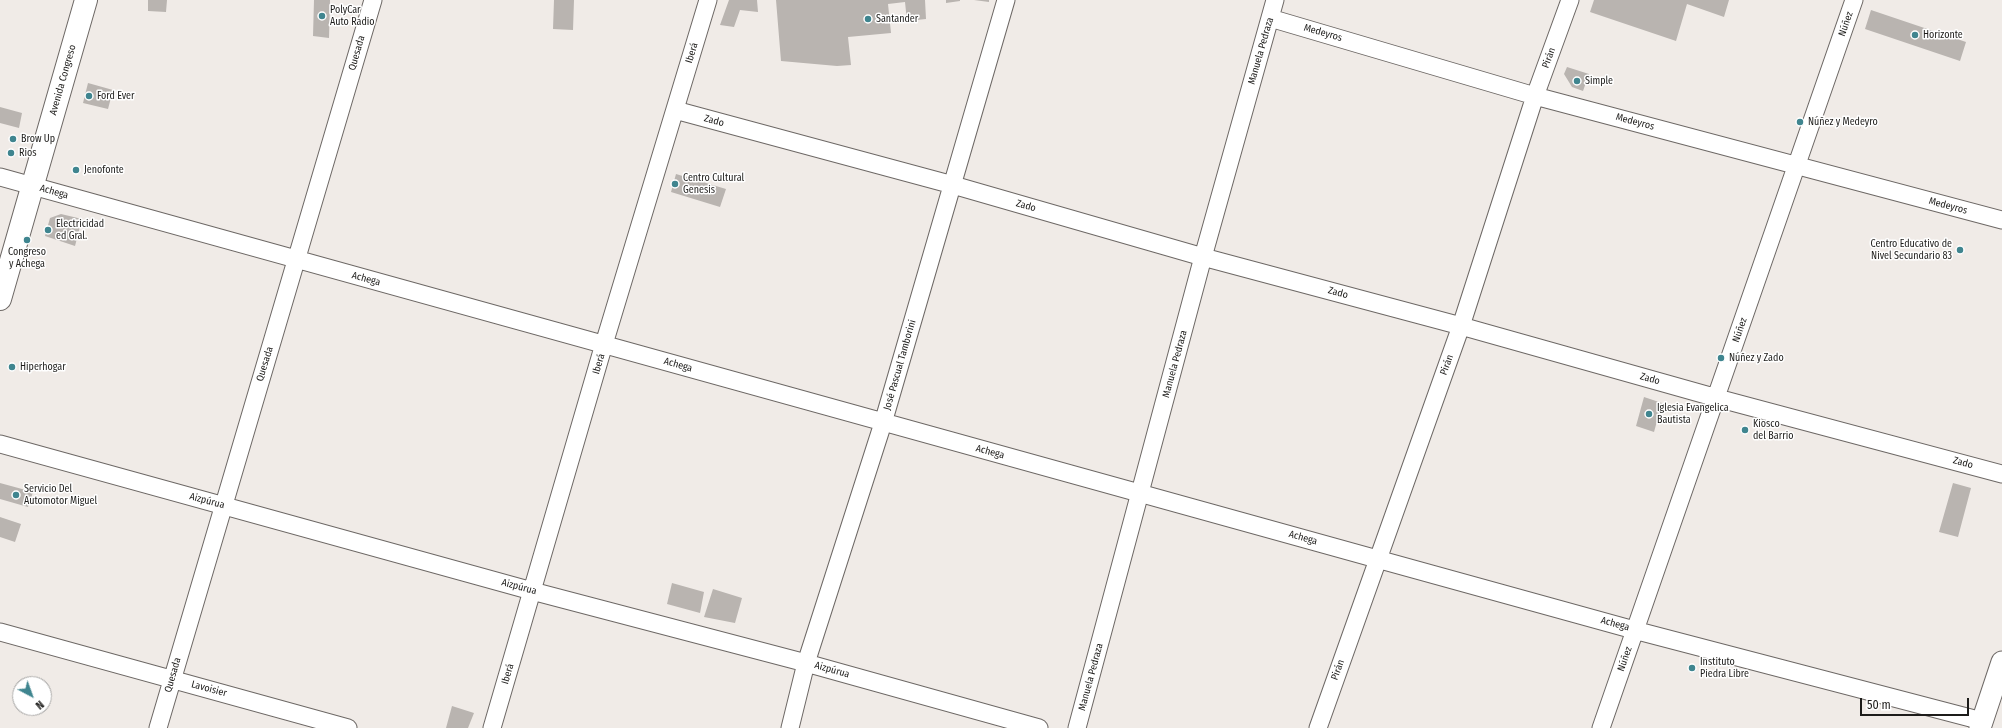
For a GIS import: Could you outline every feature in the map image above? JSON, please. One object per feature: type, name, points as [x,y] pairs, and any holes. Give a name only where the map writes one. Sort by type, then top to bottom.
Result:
[{"type":"main road","name":"Avenida Congreso","points":[[0,299],[86,0]]},
{"type":"street","name":"Quesada","points":[[158,728],[373,0]]},
{"type":"street","name":"Iberá","points":[[492,728],[604,344],[708,0]]},
{"type":"street","name":"José Pascual Tamborini","points":[[790,728],[806,663],[883,423],[1006,0]]},
{"type":"street","name":"Manuela Pedraza","points":[[1077,728],[1203,257],[1275,0]]},
{"type":"street","name":"Pirán","points":[[1318,728],[1461,326],[1536,96],[1570,0]]},
{"type":"street","name":"Núñez","points":[[1600,728],[1717,398],[1854,0]]},
{"type":"street","name":"Medeyros","points":[[1270,18],[1536,96],[2002,220]]},
{"type":"street","name":"Zado","points":[[675,110],[953,185],[1203,257],[1461,326],[1717,398],[2002,474]]},
{"type":"street","name":"Achega","points":[[0,177],[604,344],[883,423],[1981,725]]},
{"type":"street","name":"Aizpúrua","points":[[0,444],[532,591],[806,663],[1038,728]]},
{"type":"street","name":"Lavoisier","points":[[0,632],[348,728]]},
{"type":"street","points":[[1981,725],[2002,662]]},
{"type":"building","points":[[148,0],[167,0],[166,12],[148,11]]},
{"type":"building","name":"PolyCar Auto Radio","points":[[314,0],[330,0],[329,38],[313,36]]},
{"type":"building","points":[[554,0],[574,0],[573,30],[553,29]]},
{"type":"building","points":[[729,0],[757,0],[758,12],[740,10],[734,27],[720,25]]},
{"type":"building","points":[[776,0],[925,0],[926,19],[907,21],[905,2],[888,4],[891,33],[848,37],[851,65],[837,66],[781,61]]},
{"type":"building","points":[[946,0],[960,0],[960,1],[946,3]]},
{"type":"building","points":[[974,0],[989,0],[989,2]]},
{"type":"building","points":[[1594,0],[1729,0],[1724,17],[1687,4],[1676,41],[1590,12]]},
{"type":"building","name":"Horizonte","points":[[1871,10],[1966,42],[1960,61],[1865,29]]},
{"type":"building","name":"Simple","points":[[1567,67],[1589,74],[1583,91],[1572,87],[1564,74]]},
{"type":"building","points":[[88,83],[113,90],[108,109],[83,103]]},
{"type":"building","points":[[0,107],[22,113],[19,128],[0,123]]},
{"type":"building","points":[[676,174],[726,189],[720,207],[671,192]]},
{"type":"building","points":[[61,214],[82,219],[75,246],[45,236],[50,218]]},
{"type":"building","name":"Iglesia Evangelica Bautista","points":[[1644,397],[1662,403],[1654,432],[1636,426]]},
{"type":"building","name":"Servicio Del Automotor Miguel","points":[[0,483],[33,492],[28,507],[0,499]]},
{"type":"building","points":[[1953,483],[1971,488],[1958,537],[1939,532]]},
{"type":"building","points":[[0,517],[21,524],[15,542],[0,537]]},
{"type":"building","points":[[672,583],[704,592],[700,613],[667,604]]},
{"type":"building","points":[[713,589],[742,598],[735,623],[704,617]]},
{"type":"building","points":[[452,706],[474,713],[468,728],[446,728]]},
{"type":"place","name":"PolyCar Auto Radio","points":[[322,16]]},
{"type":"place","name":"Santander","points":[[868,19]]},
{"type":"place","name":"Horizonte","points":[[1915,35]]},
{"type":"place","name":"Simple","points":[[1577,81]]},
{"type":"place","name":"Ford Ever","points":[[89,96]]},
{"type":"place","name":"Núñez y Medeyro","points":[[1800,122]]},
{"type":"place","name":"Brow Up","points":[[13,139]]},
{"type":"place","name":"Rios","points":[[11,153]]},
{"type":"place","name":"Jenofonte","points":[[76,170]]},
{"type":"place","name":"Centro Cultural Genesis","points":[[675,184]]},
{"type":"place","name":"Electricidad ed Gral.","points":[[48,230]]},
{"type":"place","name":"Congreso y Achega","points":[[27,240]]},
{"type":"place","name":"Centro Educativo de Nivel Secundario 83","points":[[1960,250]]},
{"type":"place","name":"Núñez y Zado","points":[[1721,358]]},
{"type":"place","name":"Hiperhogar","points":[[12,367]]},
{"type":"place","name":"Iglesia Evangelica Bautista","points":[[1649,414]]},
{"type":"place","name":"Kiosco del Barrio","points":[[1745,430]]},
{"type":"place","name":"Servicio Del Automotor Miguel","points":[[16,495]]},
{"type":"place","name":"Instituto Piedra Libre","points":[[1692,668]]}]
